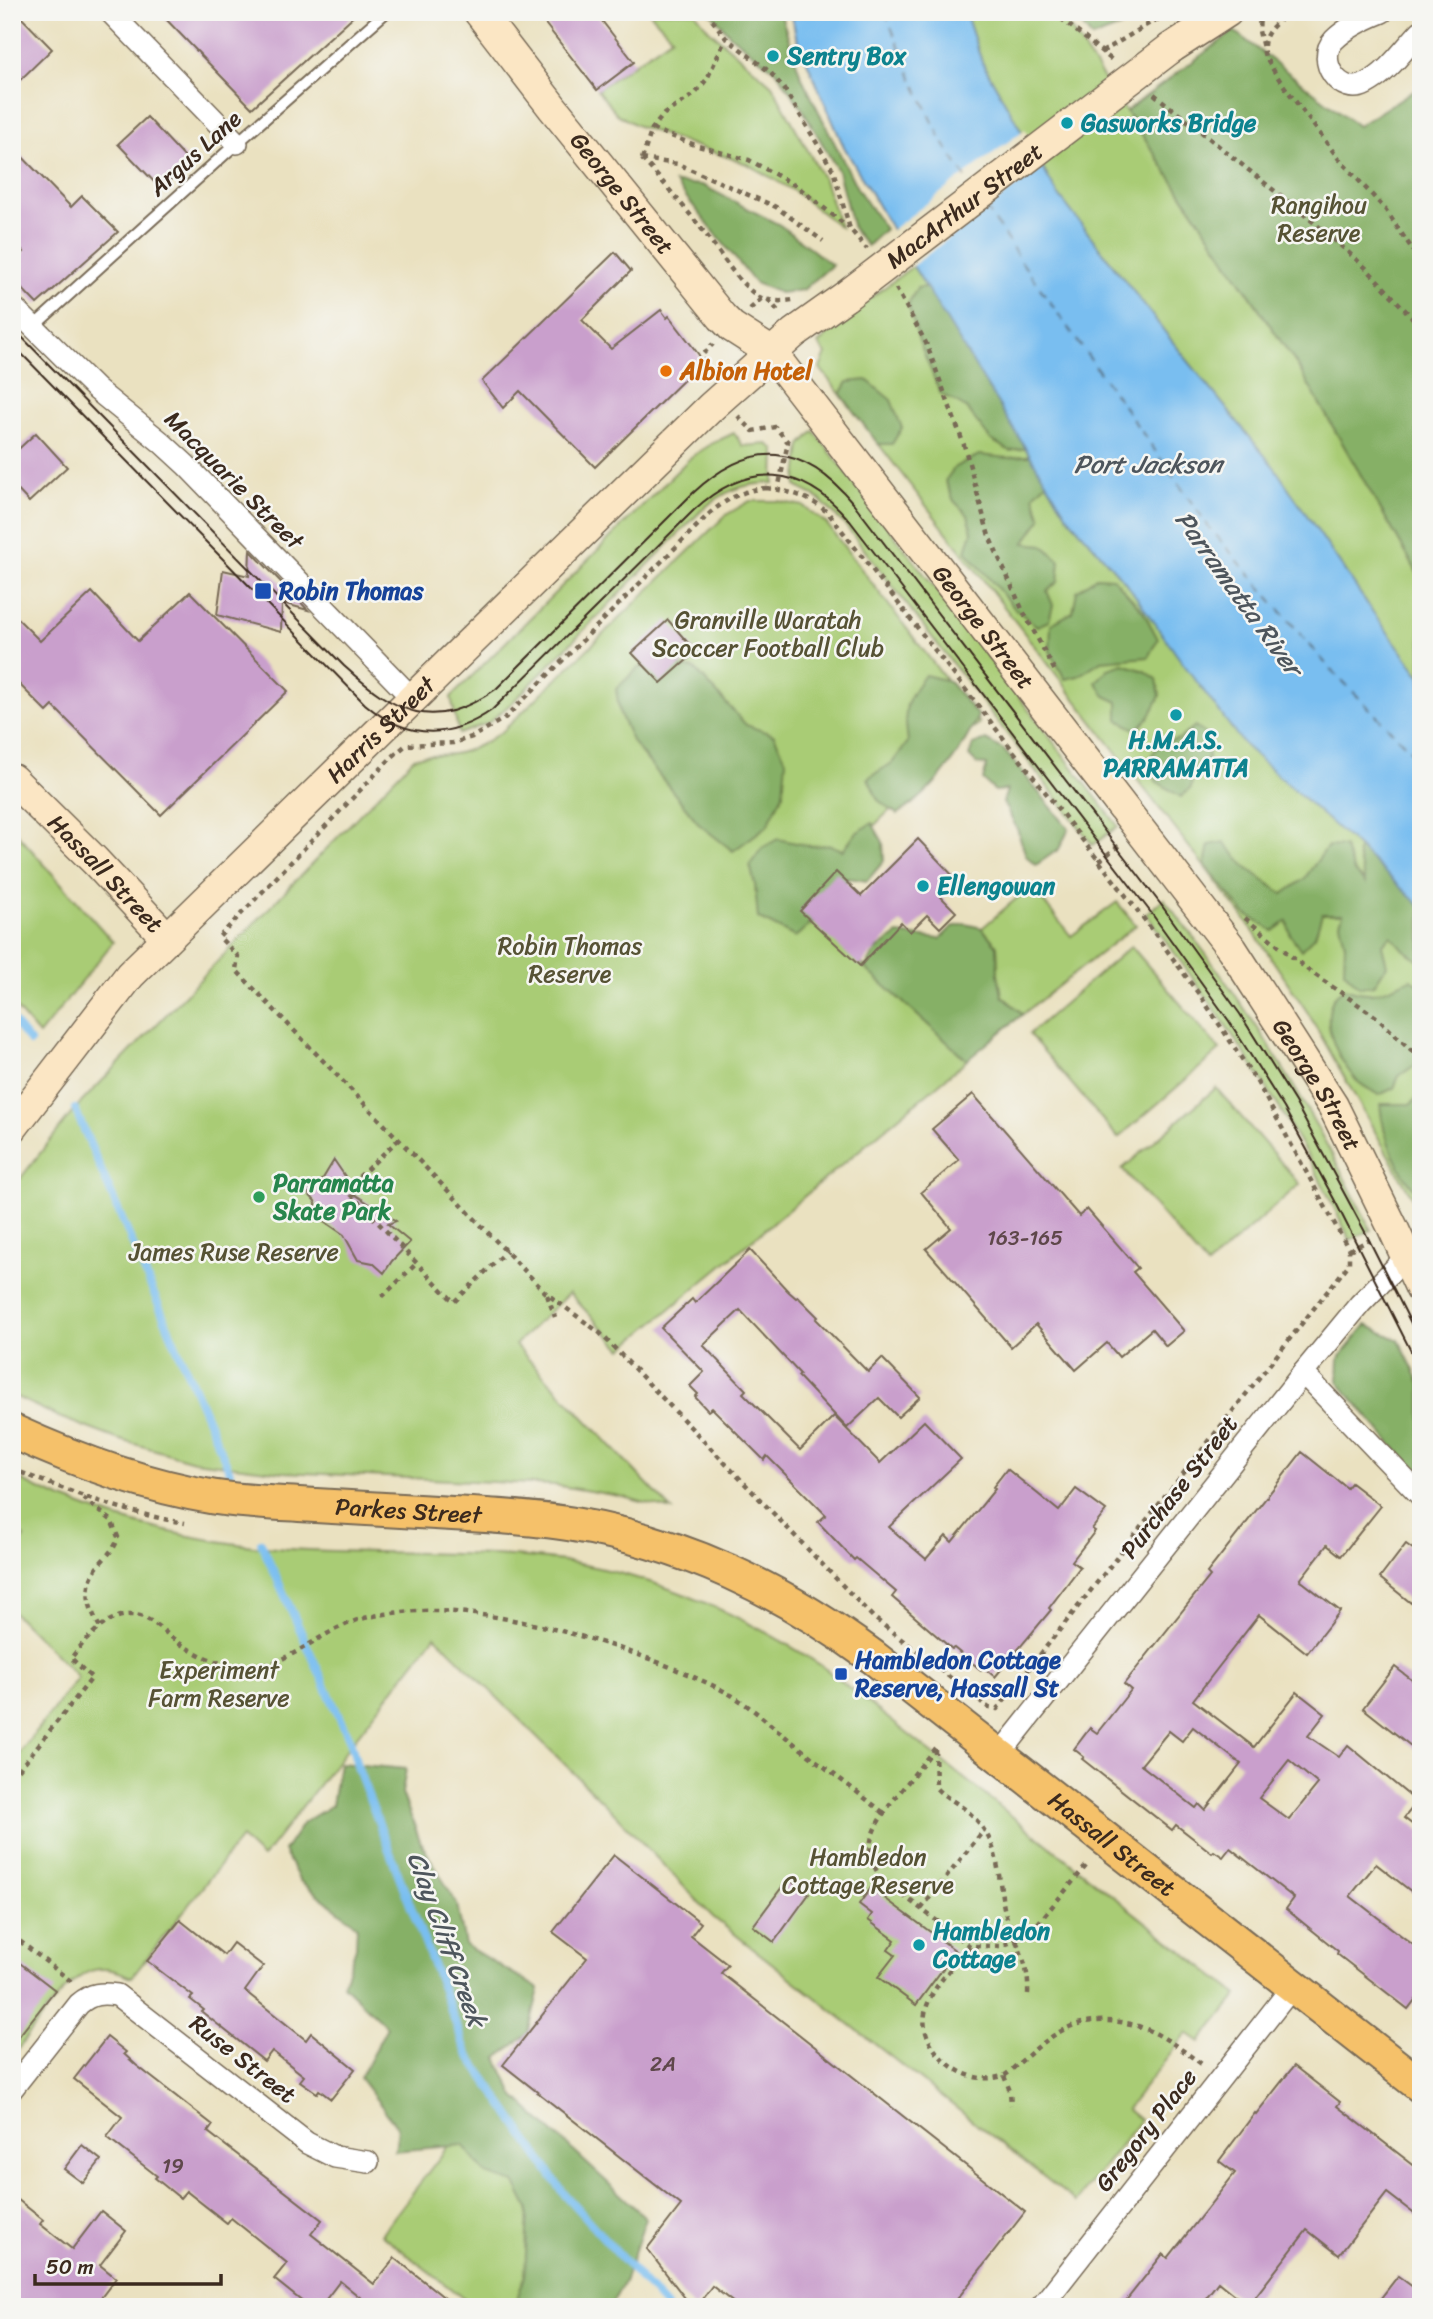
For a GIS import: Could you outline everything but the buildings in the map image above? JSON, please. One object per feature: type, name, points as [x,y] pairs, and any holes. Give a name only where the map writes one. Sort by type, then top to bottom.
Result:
[{"type":"main road","name":"Parkes Street","points":[[12,1431],[112,1472],[214,1497],[286,1504],[523,1518],[604,1530],[715,1564],[756,1582],[800,1607]]},
{"type":"main road","name":"Hassall Street","points":[[800,1607],[873,1657],[1421,2086]]},
{"type":"street","points":[[110,12],[237,143]]},
{"type":"street","name":"George Street","points":[[479,12],[722,317],[732,327],[771,352],[1232,949],[1333,1107],[1414,1252],[1421,1289]]},
{"type":"street","name":"MacArthur Street","points":[[771,352],[1171,48],[1227,12]]},
{"type":"street","points":[[1382,12],[1333,41],[1328,64],[1334,80],[1347,87],[1363,86],[1381,75],[1421,31]]},
{"type":"street","name":"Macquarie Street","points":[[12,306],[97,390],[186,465],[413,699]]},
{"type":"street","name":"Harris Street","points":[[12,1128],[130,975],[608,507],[771,352]]},
{"type":"street","name":"Hassall Street","points":[[12,779],[95,861],[167,938]]},
{"type":"street","name":"Purchase Street","points":[[999,1755],[1303,1373],[1360,1304],[1414,1252]]},
{"type":"street","points":[[1303,1373],[1421,1496]]},
{"type":"street","name":"Gregory Place","points":[[1041,2307],[1293,1986]]},
{"type":"street","points":[[12,2089],[89,1995]]},
{"type":"street","name":"Ruse Street","points":[[89,1995],[117,1995],[132,2005],[307,2143],[335,2157],[368,2162]]},
{"type":"lane","name":"Argus Lane","points":[[33,327],[386,12]]},
{"type":"path","points":[[706,12],[726,38],[771,72],[785,90],[833,170],[850,229]]},
{"type":"path","points":[[1053,12],[1113,61]]},
{"type":"path","points":[[1265,57],[1264,39],[1272,27],[1291,12]]},
{"type":"path","points":[[1259,14],[1259,31],[1265,57],[1281,82],[1338,158],[1385,209],[1421,262]]},
{"type":"path","points":[[1102,52],[1150,23],[1170,16]]},
{"type":"path","points":[[642,159],[652,129],[664,114],[695,94],[707,79],[726,38]]},
{"type":"path","points":[[1144,86],[1317,225],[1366,268],[1421,327]]},
{"type":"path","points":[[652,129],[748,160],[798,187],[850,229],[867,249]]},
{"type":"path","points":[[642,159],[678,164],[776,207],[823,241]]},
{"type":"path","points":[[642,159],[755,294],[785,302],[796,299]]},
{"type":"path","points":[[893,281],[926,343],[964,445],[989,536],[1023,611],[1059,679]]},
{"type":"path","points":[[696,373],[703,364],[703,354]]},
{"type":"path","points":[[12,373],[15,363]]},
{"type":"path","points":[[753,431],[775,427],[788,442],[778,490]]},
{"type":"path","points":[[766,488],[778,490],[794,493],[819,505],[829,514],[1152,929],[1204,1001],[1257,1082],[1349,1250],[1349,1264],[997,1709],[989,1709],[873,1617],[600,1333],[547,1294],[236,970],[238,956],[219,937],[406,745],[453,743],[494,726],[710,513],[726,500],[746,491],[766,488]]},
{"type":"path","points":[[1243,917],[1308,970],[1375,1016],[1421,1059]]},
{"type":"path","points":[[399,1139],[346,1189],[454,1302],[507,1251]]},
{"type":"path","points":[[382,1297],[417,1263]]},
{"type":"path","points":[[547,1294],[555,1317]]},
{"type":"path","points":[[12,1469],[78,1495],[111,1520],[118,1537],[117,1544],[97,1567],[88,1590],[91,1612],[100,1627]]},
{"type":"path","points":[[12,1778],[92,1678],[71,1658],[100,1627],[113,1619],[139,1616],[149,1620],[188,1649],[242,1667],[274,1663],[359,1619],[429,1611],[516,1621],[622,1649],[660,1663],[734,1697],[884,1813]]},
{"type":"path","points":[[1028,1994],[1029,1979],[1025,1960],[1016,1940],[1001,1894],[996,1854],[984,1830],[963,1807],[936,1788],[934,1748],[884,1813],[872,1834],[870,1846],[874,1870],[883,1881],[970,1946],[1002,1946],[1016,1940],[1034,1928],[1086,1866]]},
{"type":"path","points":[[921,1909],[984,1830]]},
{"type":"path","points":[[12,1935],[89,1995]]},
{"type":"path","points":[[970,1946],[926,2005],[923,2021],[934,2049],[953,2069],[980,2077],[1004,2076],[1060,2030],[1076,2023],[1096,2021],[1134,2024],[1149,2029],[1162,2035],[1204,2066]]},
{"type":"path","points":[[1004,2076],[1010,2091],[1011,2105]]},
{"type":"green space","points":[[649,12],[695,12],[709,30],[772,85],[824,180],[840,227],[794,191],[747,164],[638,126],[617,114],[597,90],[672,37]]},
{"type":"green space","points":[[710,12],[780,12],[801,76],[857,188],[885,229],[867,246],[853,229],[838,171],[803,110],[777,72],[731,36]]},
{"type":"green space","points":[[965,12],[1059,12],[1299,368],[1421,579],[1421,677],[1372,611],[1274,467],[1057,193],[982,62]]},
{"type":"green space","points":[[1072,12],[1159,12],[1092,38]]},
{"type":"green space","name":"Rangihou Reserve","points":[[1234,31],[1358,126],[1414,90],[1421,96],[1421,579],[1299,368],[1126,111]]},
{"type":"green space","points":[[675,183],[702,185],[780,225],[832,265],[803,290],[780,293],[755,283]]},
{"type":"green space","points":[[913,266],[1068,517],[1356,845],[1421,907],[1421,1213],[1308,1013],[1247,922],[820,368],[826,354],[818,344],[856,309]]},
{"type":"green space","points":[[931,286],[1036,447],[1010,451],[991,440],[966,408],[940,393],[919,341],[908,304],[917,288]]},
{"type":"green space","points":[[867,380],[891,400],[902,428],[892,444],[878,444],[841,394],[848,382]]},
{"type":"green space","points":[[814,431],[1118,826],[1093,845],[845,525],[818,498],[796,486],[801,445]]},
{"type":"green space","points":[[734,433],[743,446],[768,444],[775,450],[774,483],[744,487],[710,503],[513,702],[488,723],[459,734],[451,697],[691,457]]},
{"type":"green space","points":[[979,455],[1008,458],[1036,456],[1049,480],[1034,495],[1041,519],[1024,543],[1043,545],[1060,561],[1058,582],[1047,591],[1053,605],[1049,621],[1037,626],[1014,608],[966,551],[972,532],[968,515],[954,501],[945,481],[955,467]]},
{"type":"green space","points":[[750,501],[778,501],[803,506],[826,523],[979,723],[795,903],[967,1060],[622,1349],[569,1293],[515,1345],[672,1510],[619,1496],[554,1485],[283,1472],[194,1461],[117,1439],[59,1417],[12,1395],[12,1189],[75,1109],[414,758],[467,751],[504,730],[726,515]]},
{"type":"green space","points":[[1096,577],[1113,578],[1143,611],[1158,639],[1148,657],[1101,661],[1078,676],[1065,679],[1050,651],[1051,624],[1073,612],[1077,591]]},
{"type":"green space","points":[[664,664],[695,669],[746,725],[774,735],[786,760],[783,794],[767,826],[733,851],[700,825],[633,743],[620,714],[616,689],[638,668]]},
{"type":"green space","points":[[1123,664],[1145,671],[1157,679],[1160,696],[1150,716],[1137,730],[1118,720],[1118,702],[1105,696],[1096,682],[1108,669]]},
{"type":"green space","points":[[925,675],[949,681],[978,716],[945,771],[923,795],[897,814],[878,800],[868,778],[892,763],[908,742],[907,706],[912,692]]},
{"type":"green space","points":[[1195,726],[1209,737],[1208,758],[1193,774],[1191,788],[1181,797],[1156,781],[1150,757],[1162,742],[1179,739]]},
{"type":"green space","points":[[986,740],[1004,750],[1069,829],[1059,849],[1036,865],[1026,856],[1017,829],[1003,802],[1007,790],[995,791],[983,780],[987,765],[977,764],[969,756],[973,745]]},
{"type":"green space","points":[[872,823],[883,842],[884,861],[867,881],[848,878],[832,904],[795,937],[758,918],[750,865],[762,848],[778,839],[810,846],[829,845],[843,850],[856,833]]},
{"type":"green space","points":[[12,828],[113,942],[39,1035],[12,1004]]},
{"type":"green space","points":[[1364,836],[1421,858],[1421,963],[1391,936],[1382,945],[1387,965],[1374,985],[1360,987],[1344,971],[1345,944],[1340,923],[1343,914],[1322,914],[1315,936],[1301,950],[1290,934],[1287,921],[1273,931],[1244,913],[1205,864],[1209,845],[1224,842],[1247,868],[1283,894],[1304,879],[1328,846],[1344,847],[1354,872],[1365,883],[1357,852]]},
{"type":"green space","points":[[1031,886],[1071,936],[1117,902],[1136,925],[1023,1014],[1002,996],[997,946],[982,928]]},
{"type":"green space","points":[[1164,899],[1197,941],[1273,1052],[1320,1132],[1371,1230],[1350,1240],[1279,1107],[1243,1050],[1146,914]]},
{"type":"green space","points":[[965,924],[982,928],[997,946],[1002,996],[1023,1014],[967,1060],[865,968],[877,949],[898,934],[940,939],[952,927]]},
{"type":"green space","points":[[1131,946],[1220,1050],[1118,1138],[1029,1034]]},
{"type":"green space","points":[[1411,979],[1421,985],[1421,1061],[1399,1076],[1394,1088],[1379,1095],[1358,1082],[1343,1063],[1330,1031],[1330,1009],[1334,998],[1345,988],[1371,993]]},
{"type":"green space","points":[[1216,1088],[1300,1184],[1207,1266],[1122,1169]]},
{"type":"green space","points":[[1421,1095],[1421,1197],[1393,1154],[1384,1129],[1380,1104],[1411,1104]]},
{"type":"green space","points":[[1366,1325],[1399,1340],[1421,1385],[1421,1479],[1338,1382],[1339,1358]]},
{"type":"green space","points":[[12,1476],[91,1509],[174,1533],[254,1546],[301,1550],[498,1555],[555,1560],[640,1579],[704,1602],[764,1631],[822,1666],[1238,1995],[1200,2042],[1187,2033],[1127,2109],[1140,2120],[1076,2202],[713,1917],[609,1808],[435,1636],[262,1858],[241,1838],[132,1977],[104,1969],[83,1975],[61,1994],[12,2057],[12,1763],[78,1677],[12,1611],[12,1553],[25,1537],[12,1527]]},
{"type":"green space","points":[[339,1763],[406,1769],[402,1793],[421,1843],[457,1904],[465,1945],[539,1989],[528,2034],[497,2058],[515,2097],[646,2218],[624,2282],[610,2307],[517,2307],[515,2304],[525,2276],[528,2209],[515,2183],[486,2174],[463,2145],[395,2151],[398,2128],[360,2078],[387,2027],[343,1985],[356,1947],[357,1925],[300,1881],[284,1851],[303,1823],[332,1805]]},
{"type":"green space","points":[[469,2119],[624,2268],[594,2307],[474,2307],[381,2234]]},
{"type":"water","name":"Port Jackson","points":[[791,12],[965,12],[982,62],[1057,193],[1274,467],[1372,611],[1421,677],[1421,907],[1245,746],[1127,584],[1068,517],[913,266],[843,145],[796,36]]},
{"type":"pier","points":[[1025,129],[1045,165],[910,268],[889,232]]},
{"type":"waterway","name":"Clay Cliff Creek","points":[[12,1020],[30,1042]]},
{"type":"waterway","points":[[75,1109],[230,1472]]},
{"type":"waterway","name":"Clay Cliff Creek","points":[[261,1543],[351,1743],[358,1769],[467,2053],[565,2195],[666,2307]]},
{"type":"ferry route","points":[[885,12],[943,143],[969,182]]},
{"type":"ferry route","points":[[986,208],[1209,527],[1326,664],[1421,761]]},
{"type":"tram line","points":[[12,327],[344,666],[381,696],[416,712],[434,714],[453,711],[474,703],[496,689],[693,493],[715,475],[756,456],[776,455],[796,459],[816,469],[854,504],[1162,906],[1240,1014],[1295,1102],[1421,1343]]},
{"type":"tram line","points":[[12,344],[365,704],[396,724],[427,732],[459,727],[492,710],[694,510],[714,494],[735,483],[755,477],[775,476],[794,480],[832,502],[850,521],[1152,914],[1229,1021],[1284,1108],[1334,1199],[1421,1371]]},
{"type":"place","name":"Sentry Box","points":[[773,56]]},
{"type":"place","name":"Gasworks Bridge","points":[[1067,123]]},
{"type":"place","name":"Albion Hotel","points":[[666,371]]},
{"type":"place","name":"Robin Thomas","points":[[263,591]]},
{"type":"place","name":"H.M.A.S. PARRAMATTA","points":[[1176,715]]},
{"type":"place","name":"Ellengowan","points":[[923,886]]},
{"type":"place","name":"Parramatta Skate Park","points":[[259,1197]]},
{"type":"place","name":"Hambledon Cottage Reserve, Hassall St","points":[[841,1674]]},
{"type":"place","name":"Hambledon Cottage","points":[[919,1945]]},
{"type":"water label","name":"Parramatta River","points":[[1239,593]]},
{"type":"park label","name":"Granville Waratah Scoccer Football Club","points":[[768,634]]},
{"type":"park label","name":"Robin Thomas Reserve","points":[[570,960]]},
{"type":"park label","name":"James Ruse Reserve","points":[[234,1252]]},
{"type":"park label","name":"Experiment Farm Reserve","points":[[219,1684]]},
{"type":"park label","name":"Hambledon Cottage Reserve","points":[[868,1871]]}]
